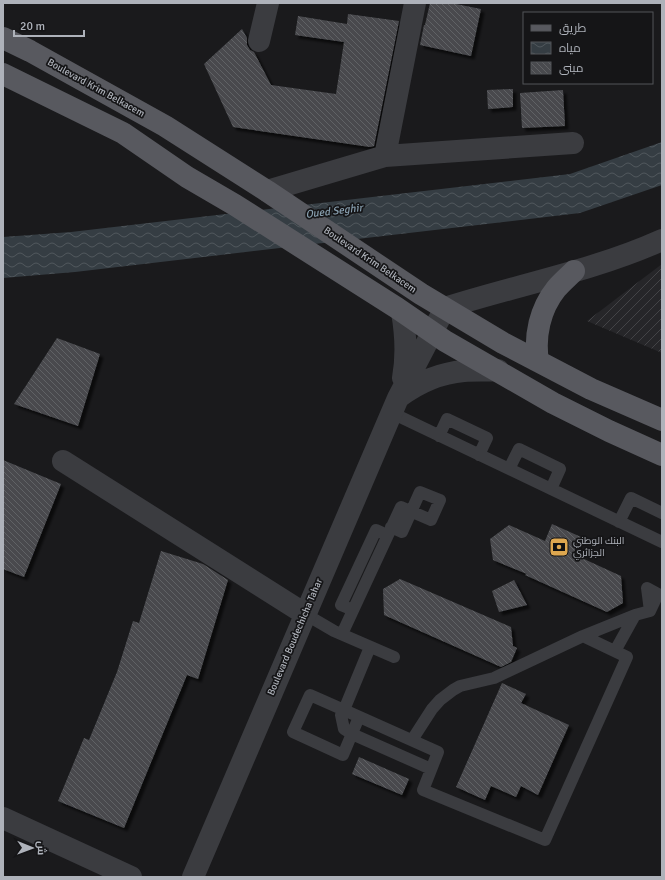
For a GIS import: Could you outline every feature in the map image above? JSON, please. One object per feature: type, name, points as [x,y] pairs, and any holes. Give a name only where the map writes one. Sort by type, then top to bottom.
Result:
[{"type":"main road","name":"Boulevard Krim Belkacem","points":[[3,38],[30,51],[165,126],[267,191],[421,294],[503,343],[591,388],[662,420]]},
{"type":"main road","points":[[3,74],[123,134],[187,177],[235,205],[400,310],[445,341],[498,370],[553,403],[662,455]]},
{"type":"main road","points":[[538,361],[536,348],[537,334],[544,311],[556,290],[574,271]]},
{"type":"street","points":[[259,41],[268,3]]},
{"type":"street","points":[[385,156],[415,3]]},
{"type":"street","points":[[267,191],[385,156],[573,143]]},
{"type":"street","points":[[445,308],[574,271],[662,240]]},
{"type":"street","name":"Boulevard Boudechicha Tahar","points":[[192,877],[395,405],[445,308]]},
{"type":"street","name":"Boulevard Boudechicha Tahar","points":[[395,405],[406,364],[405,329],[400,310]]},
{"type":"street","name":"Boulevard Boudechicha Tahar","points":[[395,405],[414,386],[443,375],[464,371],[498,370]]},
{"type":"street","points":[[63,461],[305,614]]},
{"type":"street","points":[[3,818],[131,877]]},
{"type":"lane","points":[[395,405],[439,436],[662,542]]},
{"type":"lane","points":[[439,436],[447,419],[487,438],[479,455]]},
{"type":"lane","points":[[509,469],[519,449],[560,469],[551,489]]},
{"type":"lane","points":[[619,522],[630,498],[662,513]]},
{"type":"lane","points":[[342,634],[353,610],[341,605],[376,530],[402,532],[412,511]]},
{"type":"lane","points":[[412,740],[424,719],[440,700],[460,686],[494,678],[583,636],[635,615],[650,611]]},
{"type":"lane","points":[[305,614],[342,634],[394,657]]},
{"type":"lane","points":[[615,651],[635,615]]},
{"type":"lane","points":[[359,717],[343,755],[292,732],[310,695],[438,752],[423,790],[545,840],[627,657],[583,636]]},
{"type":"lane","points":[[370,646],[341,716],[344,729],[352,734],[431,769]]},
{"type":"shaded area","points":[[662,264],[662,353],[587,321]]},
{"type":"water","name":"Oued Seghir","points":[[662,142],[662,185],[580,213],[75,272],[3,278],[3,237],[71,232],[570,174]]},
{"type":"building","points":[[430,3],[451,3],[481,9],[471,56],[420,45]]},
{"type":"building","points":[[348,14],[399,21],[374,146],[370,147],[233,127],[204,64],[242,29],[247,38],[247,45],[250,50],[254,52],[271,85],[336,94],[344,42],[295,35],[298,16],[347,24]]},
{"type":"building","points":[[513,89],[513,107],[488,109],[487,90]]},
{"type":"building","points":[[563,90],[565,126],[522,128],[520,93]]},
{"type":"building","points":[[57,338],[100,354],[78,426],[14,404]]},
{"type":"building","points":[[3,460],[61,484],[24,577],[3,569]]},
{"type":"building","points":[[552,524],[581,537],[573,554],[621,576],[623,603],[607,612],[525,575],[527,574],[493,560],[490,539],[509,525],[545,541]]},
{"type":"building","points":[[161,551],[203,564],[228,580],[198,679],[187,675],[124,828],[58,801],[84,738],[89,740],[117,672],[133,621],[139,623]]},
{"type":"building","points":[[400,579],[511,627],[513,646],[517,648],[511,662],[501,667],[384,615],[383,589]]},
{"type":"building","points":[[514,580],[527,605],[499,612],[492,591]]},
{"type":"building","points":[[502,683],[526,694],[521,703],[569,725],[538,795],[521,786],[516,797],[491,786],[485,800],[456,787]]},
{"type":"building","points":[[359,757],[409,779],[402,795],[352,774]]},
{"type":"place","name":"البنك الوطني الجزائري","points":[[559,547]]}]
